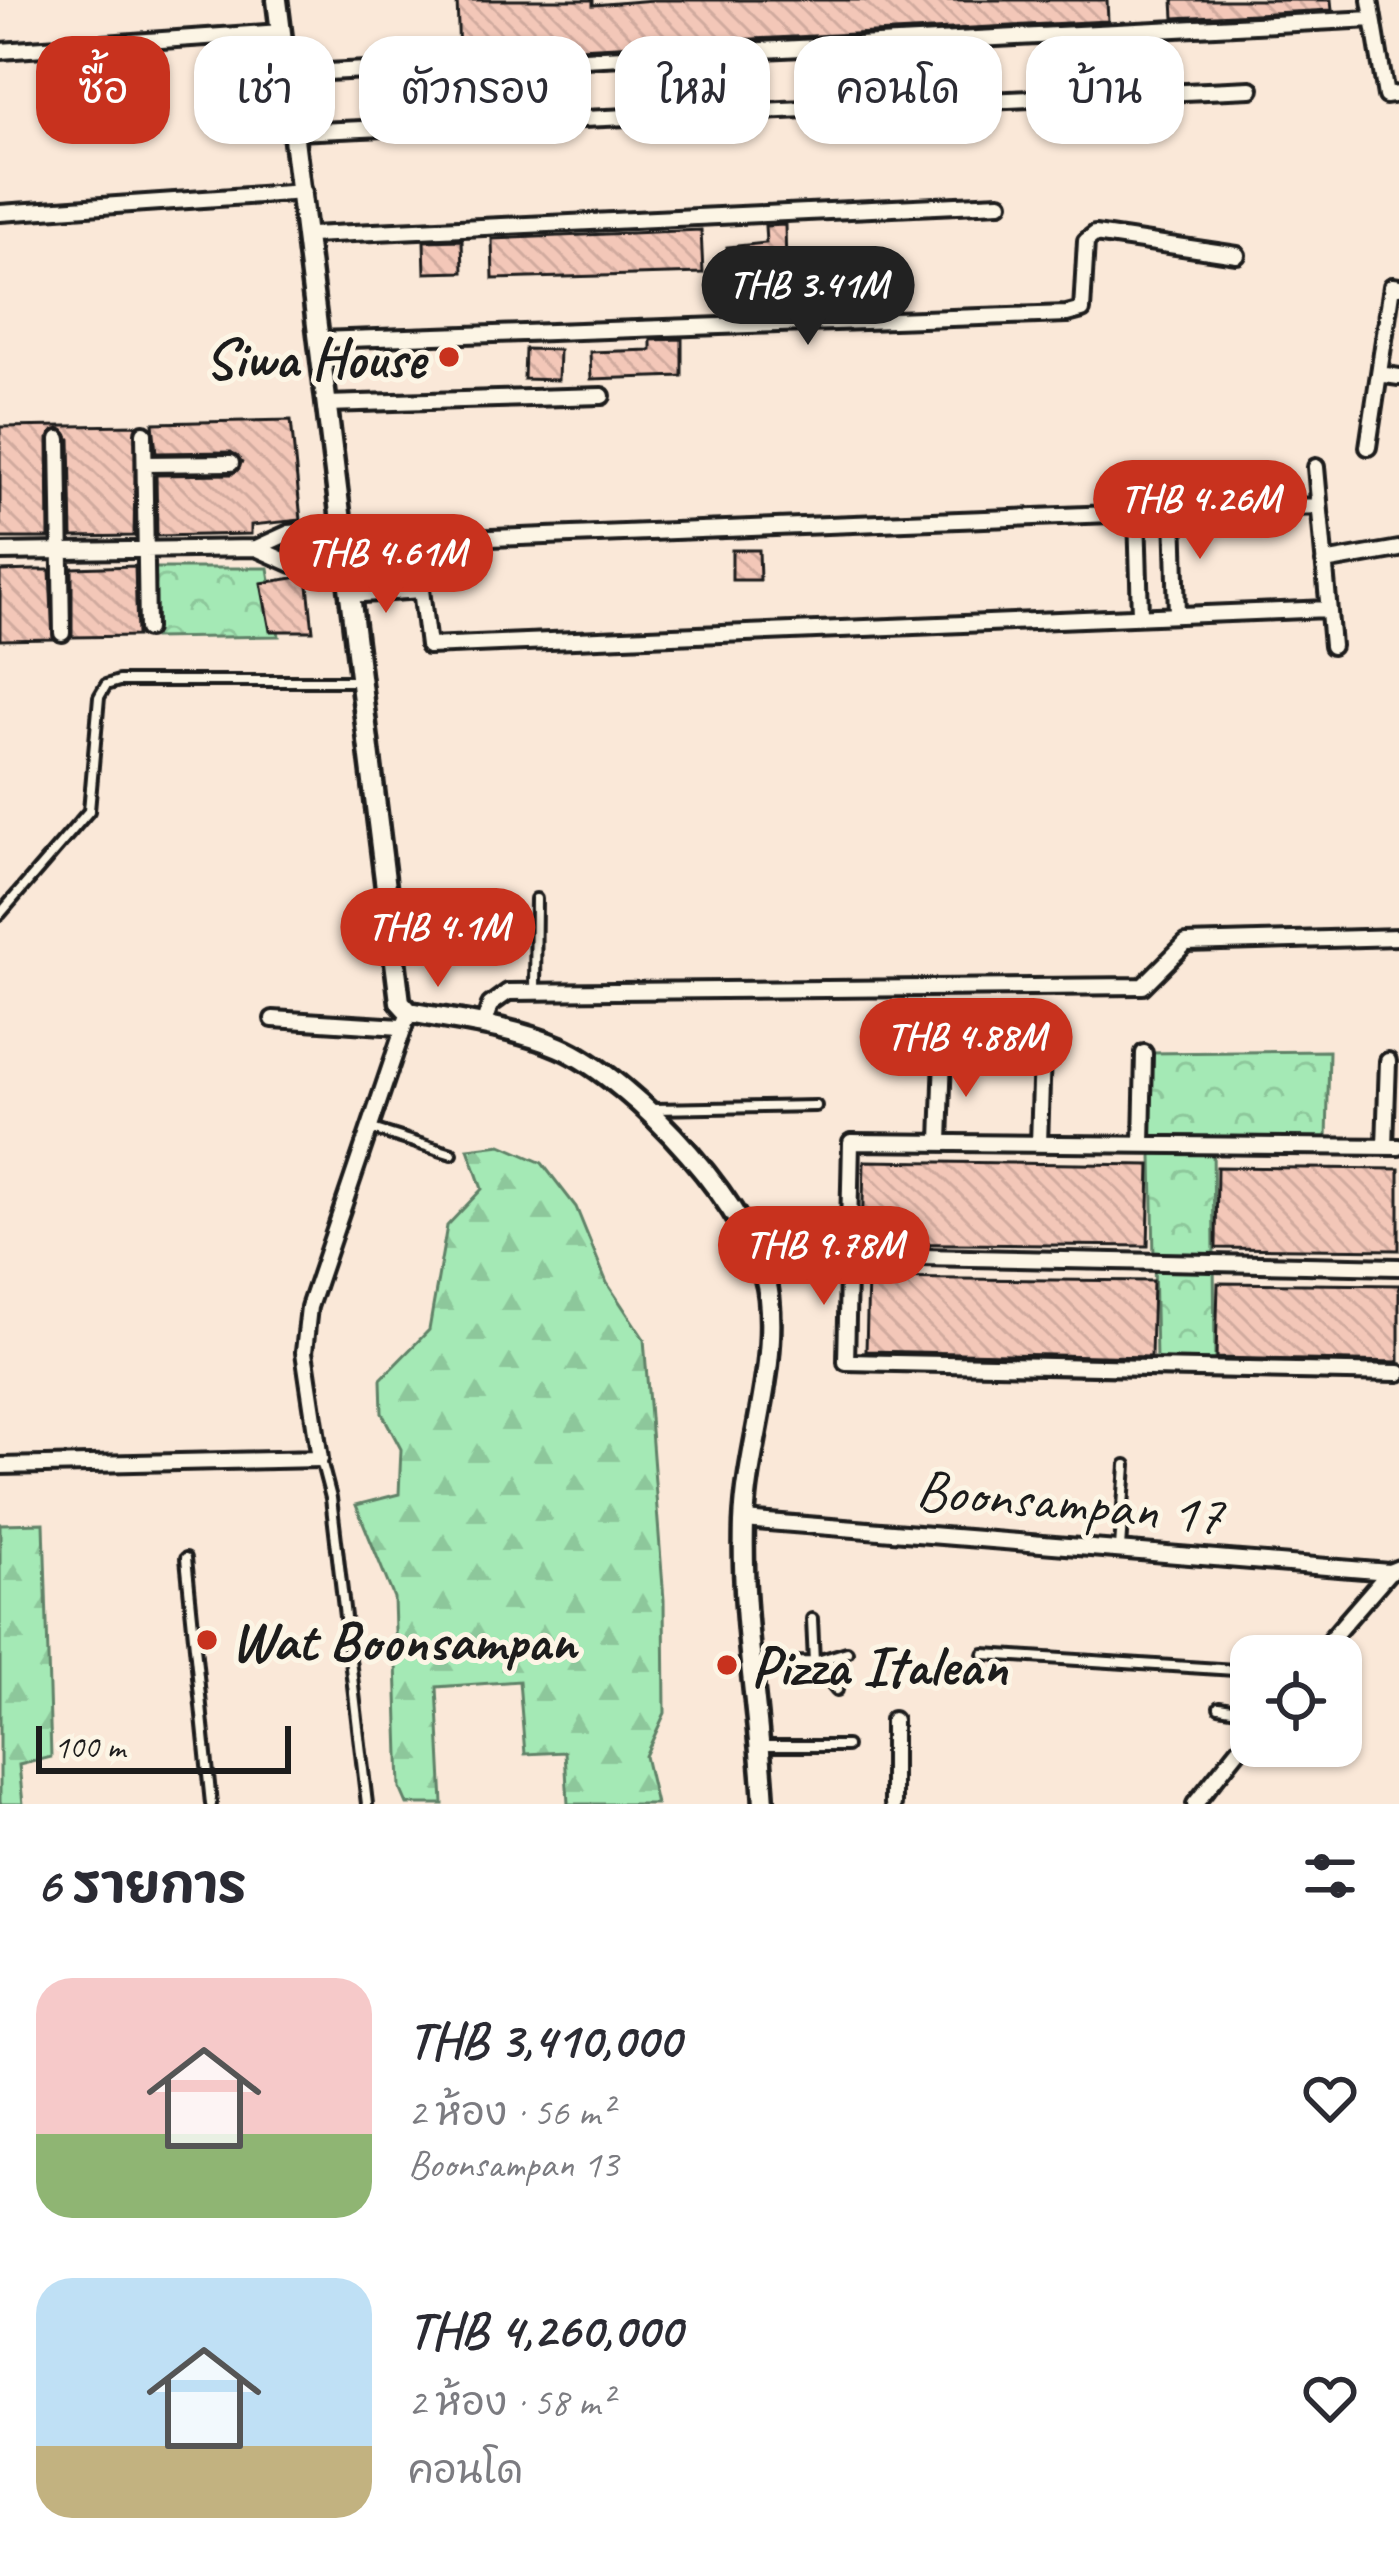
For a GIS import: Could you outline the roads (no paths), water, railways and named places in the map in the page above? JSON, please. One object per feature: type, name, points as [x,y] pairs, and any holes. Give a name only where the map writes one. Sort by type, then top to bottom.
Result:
[{"type":"street","points":[[277,0],[282,36]]},
{"type":"street","points":[[1370,0],[1386,96],[1399,94]]},
{"type":"street","points":[[335,72],[1373,19]]},
{"type":"street","points":[[0,51],[281,32]]},
{"type":"street","points":[[335,130],[1251,88]]},
{"type":"street","points":[[0,1466],[320,1459],[304,1352],[308,1306],[405,1019],[395,983],[298,144]]},
{"type":"street","points":[[0,213],[304,192]]},
{"type":"street","points":[[310,235],[1000,202]]},
{"type":"street","points":[[319,340],[1067,314],[1082,310],[1084,253],[1094,234],[1237,255]]},
{"type":"street","points":[[1368,447],[1392,286],[1399,287]]},
{"type":"street","points":[[1379,374],[1399,377]]},
{"type":"street","points":[[326,404],[602,395]]},
{"type":"street","points":[[144,433],[148,629]]},
{"type":"street","points":[[58,439],[62,633]]},
{"type":"street","points":[[145,464],[231,463]]},
{"type":"street","points":[[1316,467],[1332,646]]},
{"type":"street","points":[[1319,506],[415,541],[428,646],[1328,609]]},
{"type":"street","points":[[1174,513],[1177,614]]},
{"type":"street","points":[[1136,514],[1140,615]]},
{"type":"street","points":[[0,552],[256,548],[289,533],[341,529]]},
{"type":"street","points":[[256,548],[292,565],[344,562]]},
{"type":"street","points":[[1324,562],[1399,549]]},
{"type":"street","points":[[348,595],[421,590]]},
{"type":"street","points":[[483,1026],[490,1005],[508,992],[1143,986],[1186,943],[1399,937]]},
{"type":"street","points":[[274,1019],[405,1019],[483,1026],[575,1055],[646,1109],[752,1240],[765,1271],[770,1330],[744,1520],[764,1804]]},
{"type":"street","points":[[1039,1143],[1042,1053]]},
{"type":"street","points":[[1142,1143],[1144,1053]]},
{"type":"street","points":[[940,1141],[944,1056]]},
{"type":"street","points":[[1388,1061],[1392,1146],[851,1142],[846,1361],[1399,1373]]},
{"type":"street","points":[[752,1240],[811,1238],[824,1255]]},
{"type":"street","points":[[824,1255],[1399,1267]]},
{"type":"street","points":[[765,1271],[814,1269],[824,1255]]},
{"type":"street","name":"Boonsampan 17","points":[[744,1520],[1394,1570]]},
{"type":"street","points":[[1335,1635],[1394,1570]]},
{"type":"street","points":[[892,1720],[893,1804]]},
{"type":"street","points":[[1195,1804],[1230,1760]]},
{"type":"lane","points":[[0,914],[88,811],[99,698],[106,685],[119,680],[359,681]]},
{"type":"lane","points":[[535,992],[536,899]]},
{"type":"lane","points":[[646,1109],[816,1106]]},
{"type":"lane","points":[[368,1128],[452,1154]]},
{"type":"lane","points":[[320,1459],[331,1498],[367,1803],[357,1804]]},
{"type":"lane","points":[[1120,1550],[1126,1465]]},
{"type":"lane","points":[[186,1558],[211,1804]]},
{"type":"lane","points":[[812,1619],[814,1662],[837,1690]]},
{"type":"lane","points":[[752,1663],[814,1662],[847,1652]]},
{"type":"lane","points":[[984,1654],[1230,1670]]},
{"type":"lane","points":[[1220,1707],[1230,1709]]},
{"type":"lane","points":[[761,1747],[846,1746]]},
{"type":"place","name":"Siwa House","points":[[449,357]]},
{"type":"place","name":"Wat Boonsampan","points":[[207,1640]]},
{"type":"place","name":"Pizza Italean","points":[[727,1665]]}]
